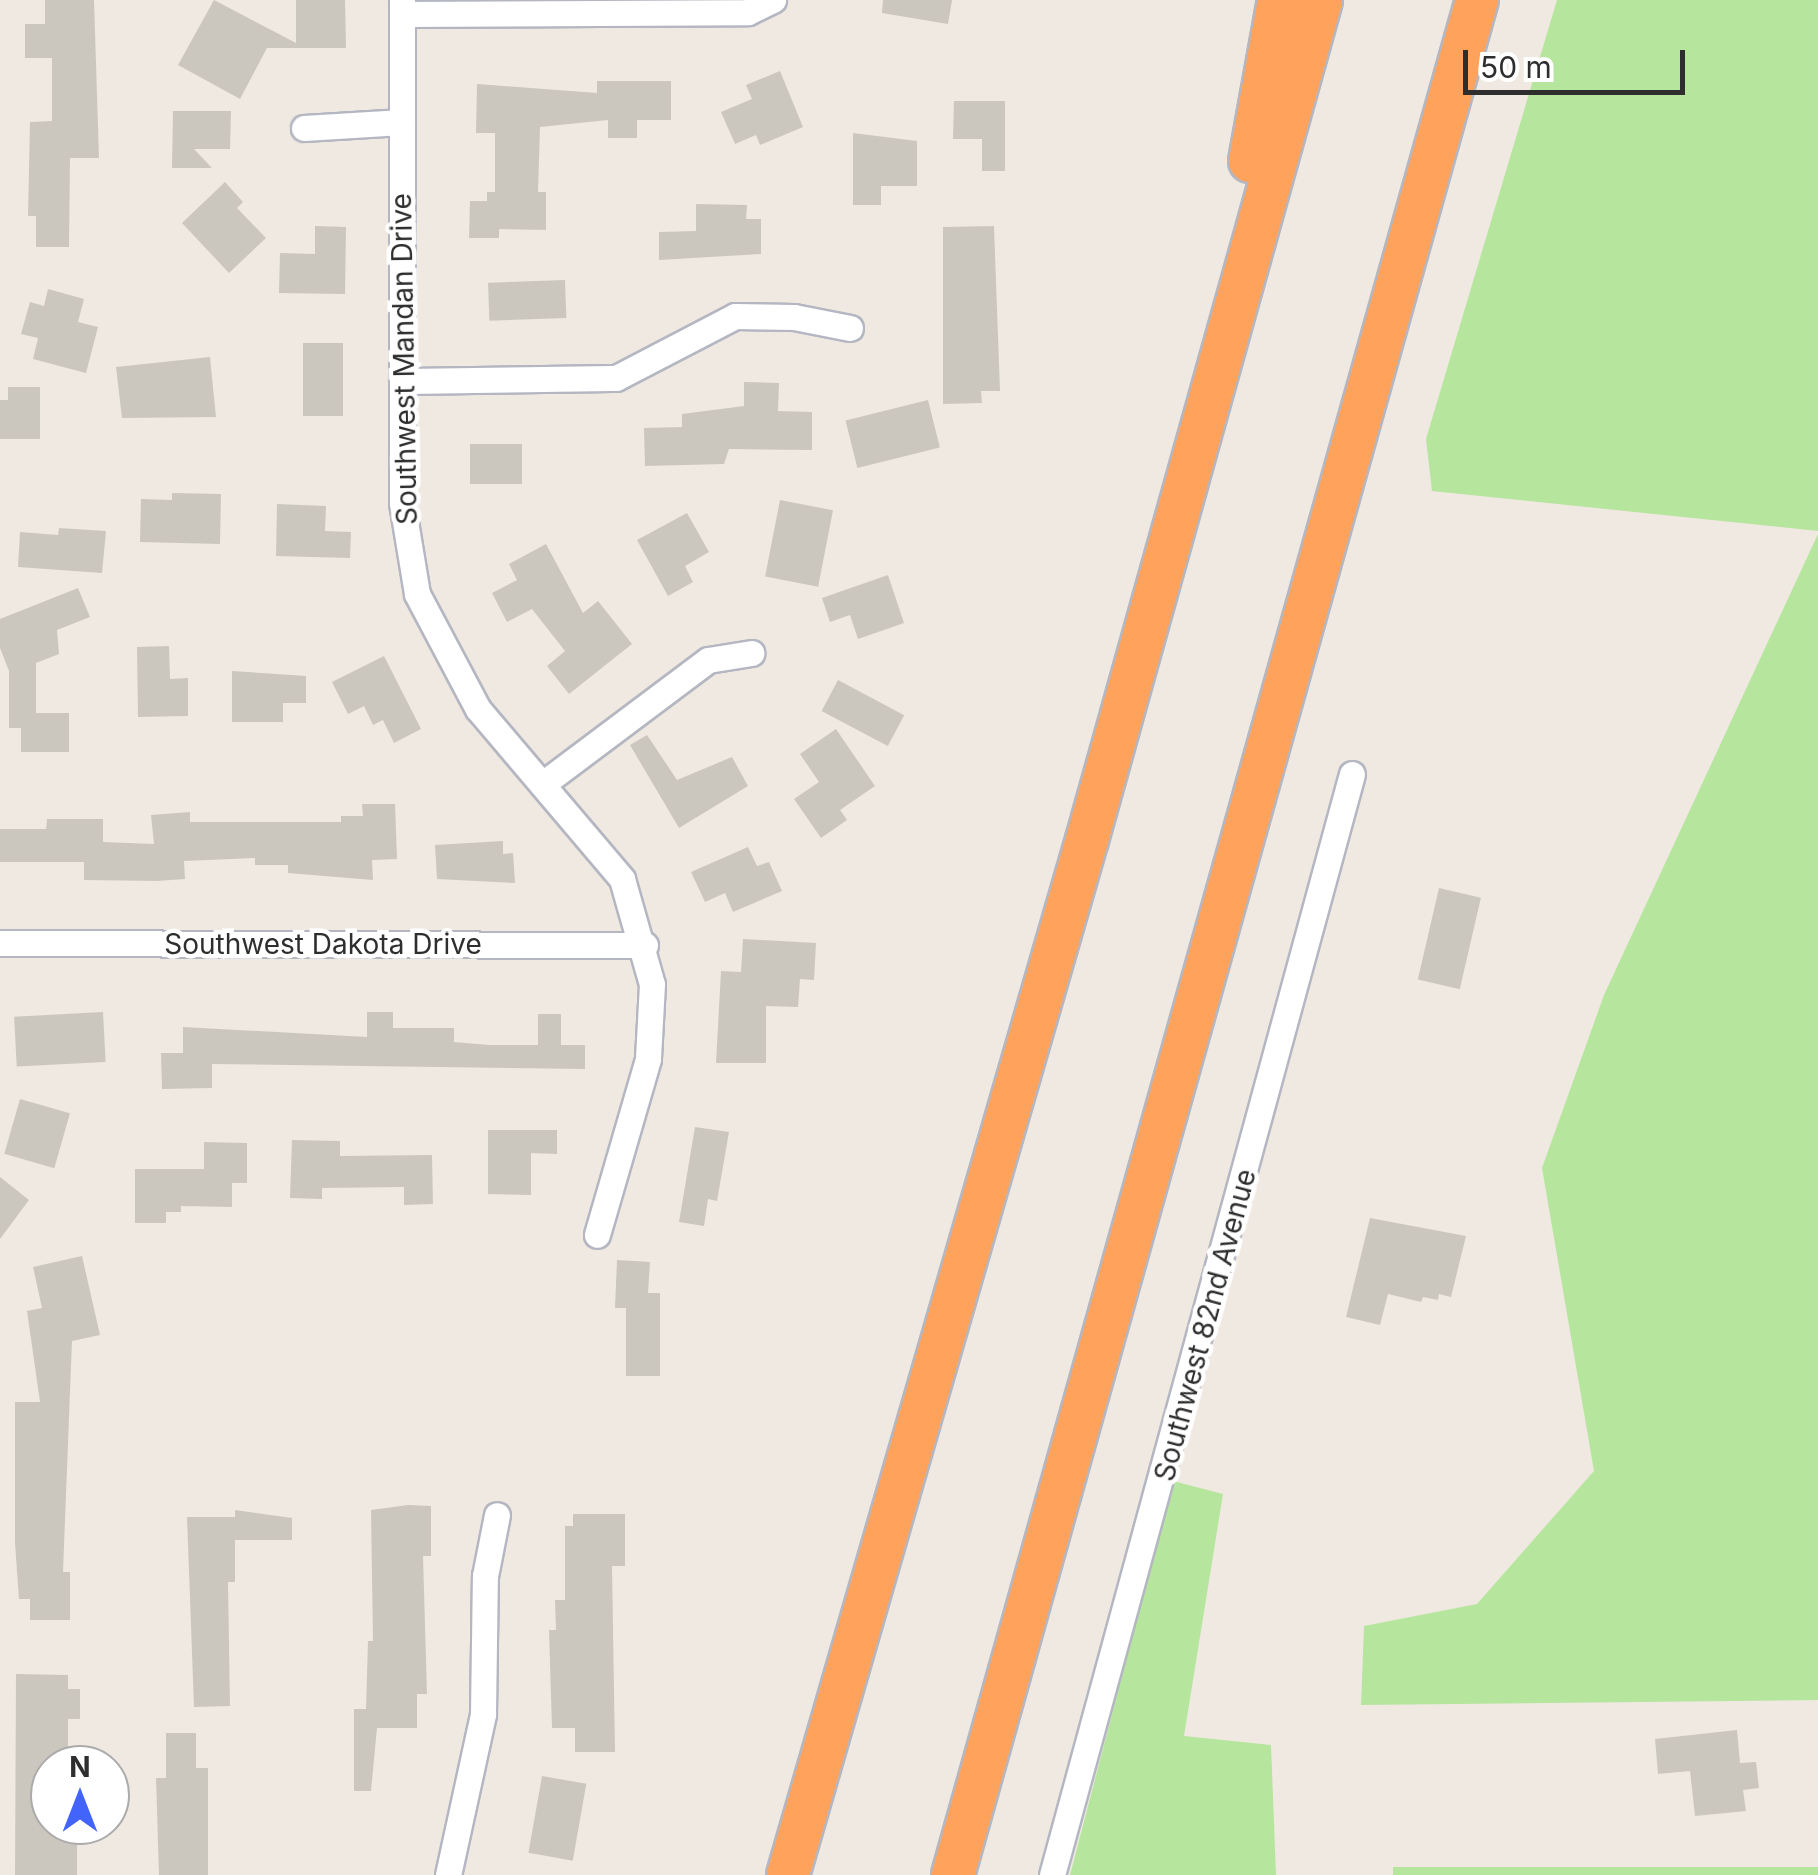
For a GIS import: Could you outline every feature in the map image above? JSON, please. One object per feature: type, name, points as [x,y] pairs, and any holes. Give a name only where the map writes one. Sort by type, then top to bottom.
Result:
[{"type":"highway","points":[[1204,413],[1279,0]]},
{"type":"highway","points":[[788,1875],[1321,0]]},
{"type":"highway","points":[[954,1875],[1477,0]]},
{"type":"street","points":[[402,7],[748,12],[773,0]]},
{"type":"street","name":"Southwest Mandan Drive","points":[[402,7],[402,503],[417,594],[478,710],[622,879],[645,945],[652,984],[648,1059],[597,1234]]},
{"type":"street","points":[[304,128],[402,122]]},
{"type":"street","points":[[402,382],[616,378],[735,316],[794,316],[850,328]]},
{"type":"street","points":[[544,783],[708,660],[751,654]]},
{"type":"street","name":"Southwest 82nd Avenue","points":[[1052,1875],[1352,774]]},
{"type":"street","name":"Southwest Dakota Drive","points":[[0,943],[645,945]]},
{"type":"street","points":[[448,1875],[483,1714],[485,1576],[498,1515]]},
{"type":"green space","points":[[1557,0],[1818,0],[1818,531],[1432,491],[1426,439]]},
{"type":"green space","points":[[1818,534],[1818,1700],[1361,1705],[1364,1626],[1477,1604],[1594,1471],[1542,1168],[1604,995]]},
{"type":"green space","points":[[1173,1481],[1223,1494],[1184,1736],[1271,1745],[1276,1875],[1070,1875]]},
{"type":"green space","points":[[1393,1867],[1818,1867],[1818,1875],[1393,1875]]},
{"type":"building","points":[[45,0],[94,0],[99,158],[70,158],[69,247],[36,247],[36,216],[28,216],[30,122],[52,121],[52,58],[25,58],[25,24],[45,24]]},
{"type":"building","points":[[214,0],[296,43],[296,0],[345,0],[346,48],[267,48],[240,99],[178,65]]},
{"type":"building","points":[[883,0],[952,0],[948,24],[882,13]]},
{"type":"building","points":[[780,71],[803,127],[760,145],[756,135],[735,144],[721,112],[752,99],[746,85]]},
{"type":"building","points":[[597,81],[671,81],[671,120],[637,120],[637,138],[608,138],[608,120],[540,127],[538,192],[546,192],[546,230],[499,229],[499,238],[469,238],[470,201],[487,201],[487,192],[495,192],[495,133],[476,133],[477,84],[597,93]]},
{"type":"building","points":[[954,101],[1005,101],[1005,171],[982,171],[982,139],[953,139]]},
{"type":"building","points":[[173,111],[231,111],[230,149],[194,149],[212,168],[172,168]]},
{"type":"building","points":[[853,133],[917,141],[917,186],[881,186],[881,205],[853,205]]},
{"type":"building","points":[[225,182],[243,202],[237,208],[266,238],[229,273],[182,223]]},
{"type":"building","points":[[696,204],[747,205],[746,219],[761,219],[761,254],[659,260],[659,232],[696,231]]},
{"type":"building","points":[[315,226],[346,227],[345,294],[279,293],[280,253],[315,254]]},
{"type":"building","points":[[994,226],[1000,391],[981,391],[982,403],[943,404],[943,227]]},
{"type":"building","points":[[565,280],[566,318],[489,321],[488,283]]},
{"type":"building","points":[[48,289],[84,299],[78,322],[98,327],[86,373],[33,359],[38,338],[21,334],[30,302],[44,306]]},
{"type":"building","points":[[303,343],[343,343],[343,416],[303,416]]},
{"type":"building","points":[[210,357],[216,417],[122,418],[116,367]]},
{"type":"building","points":[[744,382],[779,383],[778,411],[812,412],[812,450],[729,449],[724,464],[645,466],[644,428],[682,427],[682,414],[744,406]]},
{"type":"building","points":[[8,387],[40,387],[40,439],[0,439],[0,400],[8,400]]},
{"type":"building","points":[[928,400],[940,448],[857,468],[846,421]]},
{"type":"building","points":[[470,444],[522,444],[522,484],[470,484]]},
{"type":"building","points":[[172,493],[221,494],[220,544],[140,542],[141,499],[172,500]]},
{"type":"building","points":[[780,500],[833,510],[818,587],[765,577]]},
{"type":"building","points":[[277,504],[326,506],[325,531],[351,532],[350,558],[276,556]]},
{"type":"building","points":[[687,513],[709,552],[685,566],[693,582],[668,596],[637,540]]},
{"type":"building","points":[[59,528],[106,531],[102,573],[18,567],[20,532],[58,535]]},
{"type":"building","points":[[546,544],[583,613],[598,601],[632,644],[569,694],[547,666],[565,651],[532,609],[507,622],[492,593],[517,580],[509,564]]},
{"type":"building","points":[[888,575],[904,623],[858,639],[850,615],[830,622],[822,598]]},
{"type":"building","points":[[78,588],[90,617],[57,630],[59,654],[36,663],[36,713],[69,713],[69,752],[21,752],[21,728],[9,728],[9,671],[0,648],[0,619]]},
{"type":"building","points":[[169,646],[170,679],[188,678],[188,716],[138,717],[137,647]]},
{"type":"building","points":[[384,656],[421,729],[394,743],[383,720],[373,725],[364,706],[348,714],[332,682]]},
{"type":"building","points":[[232,671],[306,676],[306,703],[283,703],[283,722],[232,722]]},
{"type":"building","points":[[838,680],[904,715],[888,746],[822,711]]},
{"type":"building","points":[[836,729],[875,786],[840,810],[847,820],[821,838],[794,799],[819,782],[800,754]]},
{"type":"building","points":[[647,735],[677,780],[732,757],[748,786],[679,828],[630,745]]},
{"type":"building","points":[[362,804],[395,804],[397,859],[372,860],[373,880],[288,873],[288,865],[255,865],[255,858],[184,861],[185,879],[157,881],[84,880],[84,862],[0,862],[0,829],[46,829],[47,819],[103,819],[103,842],[154,844],[151,815],[190,812],[190,822],[341,822],[341,816],[363,816]]},
{"type":"building","points":[[503,841],[503,854],[513,853],[515,883],[437,879],[435,845]]},
{"type":"building","points":[[748,847],[757,866],[769,862],[782,891],[733,912],[725,893],[705,902],[691,872]]},
{"type":"building","points":[[1439,888],[1481,898],[1460,989],[1418,980]]},
{"type":"building","points":[[743,939],[816,943],[814,980],[800,979],[798,1007],[766,1006],[766,1063],[716,1063],[721,971],[741,972]]},
{"type":"building","points":[[103,1012],[106,1062],[17,1067],[14,1017]]},
{"type":"building","points":[[367,1012],[393,1012],[393,1028],[454,1028],[454,1042],[489,1045],[538,1045],[538,1014],[561,1014],[561,1045],[585,1045],[585,1069],[212,1064],[212,1088],[162,1089],[161,1053],[183,1053],[183,1027],[367,1037]]},
{"type":"building","points":[[20,1099],[70,1113],[54,1168],[4,1154]]},
{"type":"building","points":[[695,1127],[729,1132],[717,1201],[708,1199],[704,1226],[679,1222]]},
{"type":"building","points":[[488,1130],[557,1130],[557,1154],[531,1153],[531,1195],[488,1194]]},
{"type":"building","points":[[292,1140],[340,1141],[340,1156],[432,1155],[433,1204],[404,1205],[404,1187],[322,1188],[322,1199],[290,1198]]},
{"type":"building","points":[[204,1142],[247,1143],[247,1183],[232,1183],[232,1207],[181,1206],[181,1212],[166,1212],[166,1223],[135,1223],[135,1169],[204,1169]]},
{"type":"building","points":[[0,1177],[29,1200],[0,1239]]},
{"type":"building","points":[[1370,1218],[1466,1236],[1451,1297],[1439,1294],[1438,1300],[1423,1297],[1421,1302],[1388,1294],[1380,1325],[1346,1317]]},
{"type":"building","points":[[82,1256],[100,1335],[72,1341],[63,1572],[70,1572],[70,1620],[30,1620],[30,1599],[19,1599],[15,1543],[15,1402],[40,1402],[27,1311],[42,1308],[33,1267]]},
{"type":"building","points":[[617,1260],[650,1262],[648,1293],[660,1293],[660,1376],[626,1376],[626,1308],[615,1308]]},
{"type":"building","points":[[431,1506],[431,1556],[423,1556],[427,1694],[417,1694],[417,1728],[377,1728],[371,1791],[354,1791],[354,1709],[366,1709],[368,1641],[373,1641],[371,1510]]},
{"type":"building","points":[[235,1510],[292,1518],[292,1540],[235,1540],[235,1582],[228,1582],[230,1706],[194,1707],[187,1517],[235,1517]]},
{"type":"building","points":[[573,1514],[625,1514],[625,1566],[612,1566],[615,1752],[575,1752],[575,1728],[552,1728],[549,1630],[556,1630],[555,1600],[565,1600],[565,1526],[573,1526]]},
{"type":"building","points":[[16,1674],[68,1675],[68,1689],[80,1689],[80,1719],[68,1719],[68,1745],[30,1745],[30,1845],[77,1845],[77,1875],[15,1875]]},
{"type":"building","points":[[1737,1730],[1740,1763],[1756,1762],[1759,1788],[1743,1790],[1746,1811],[1695,1816],[1690,1771],[1658,1774],[1655,1739]]},
{"type":"building","points":[[166,1733],[196,1733],[196,1768],[208,1768],[208,1875],[159,1875],[156,1778],[166,1778]]},
{"type":"building","points":[[542,1776],[586,1784],[573,1861],[528,1853]]}]
